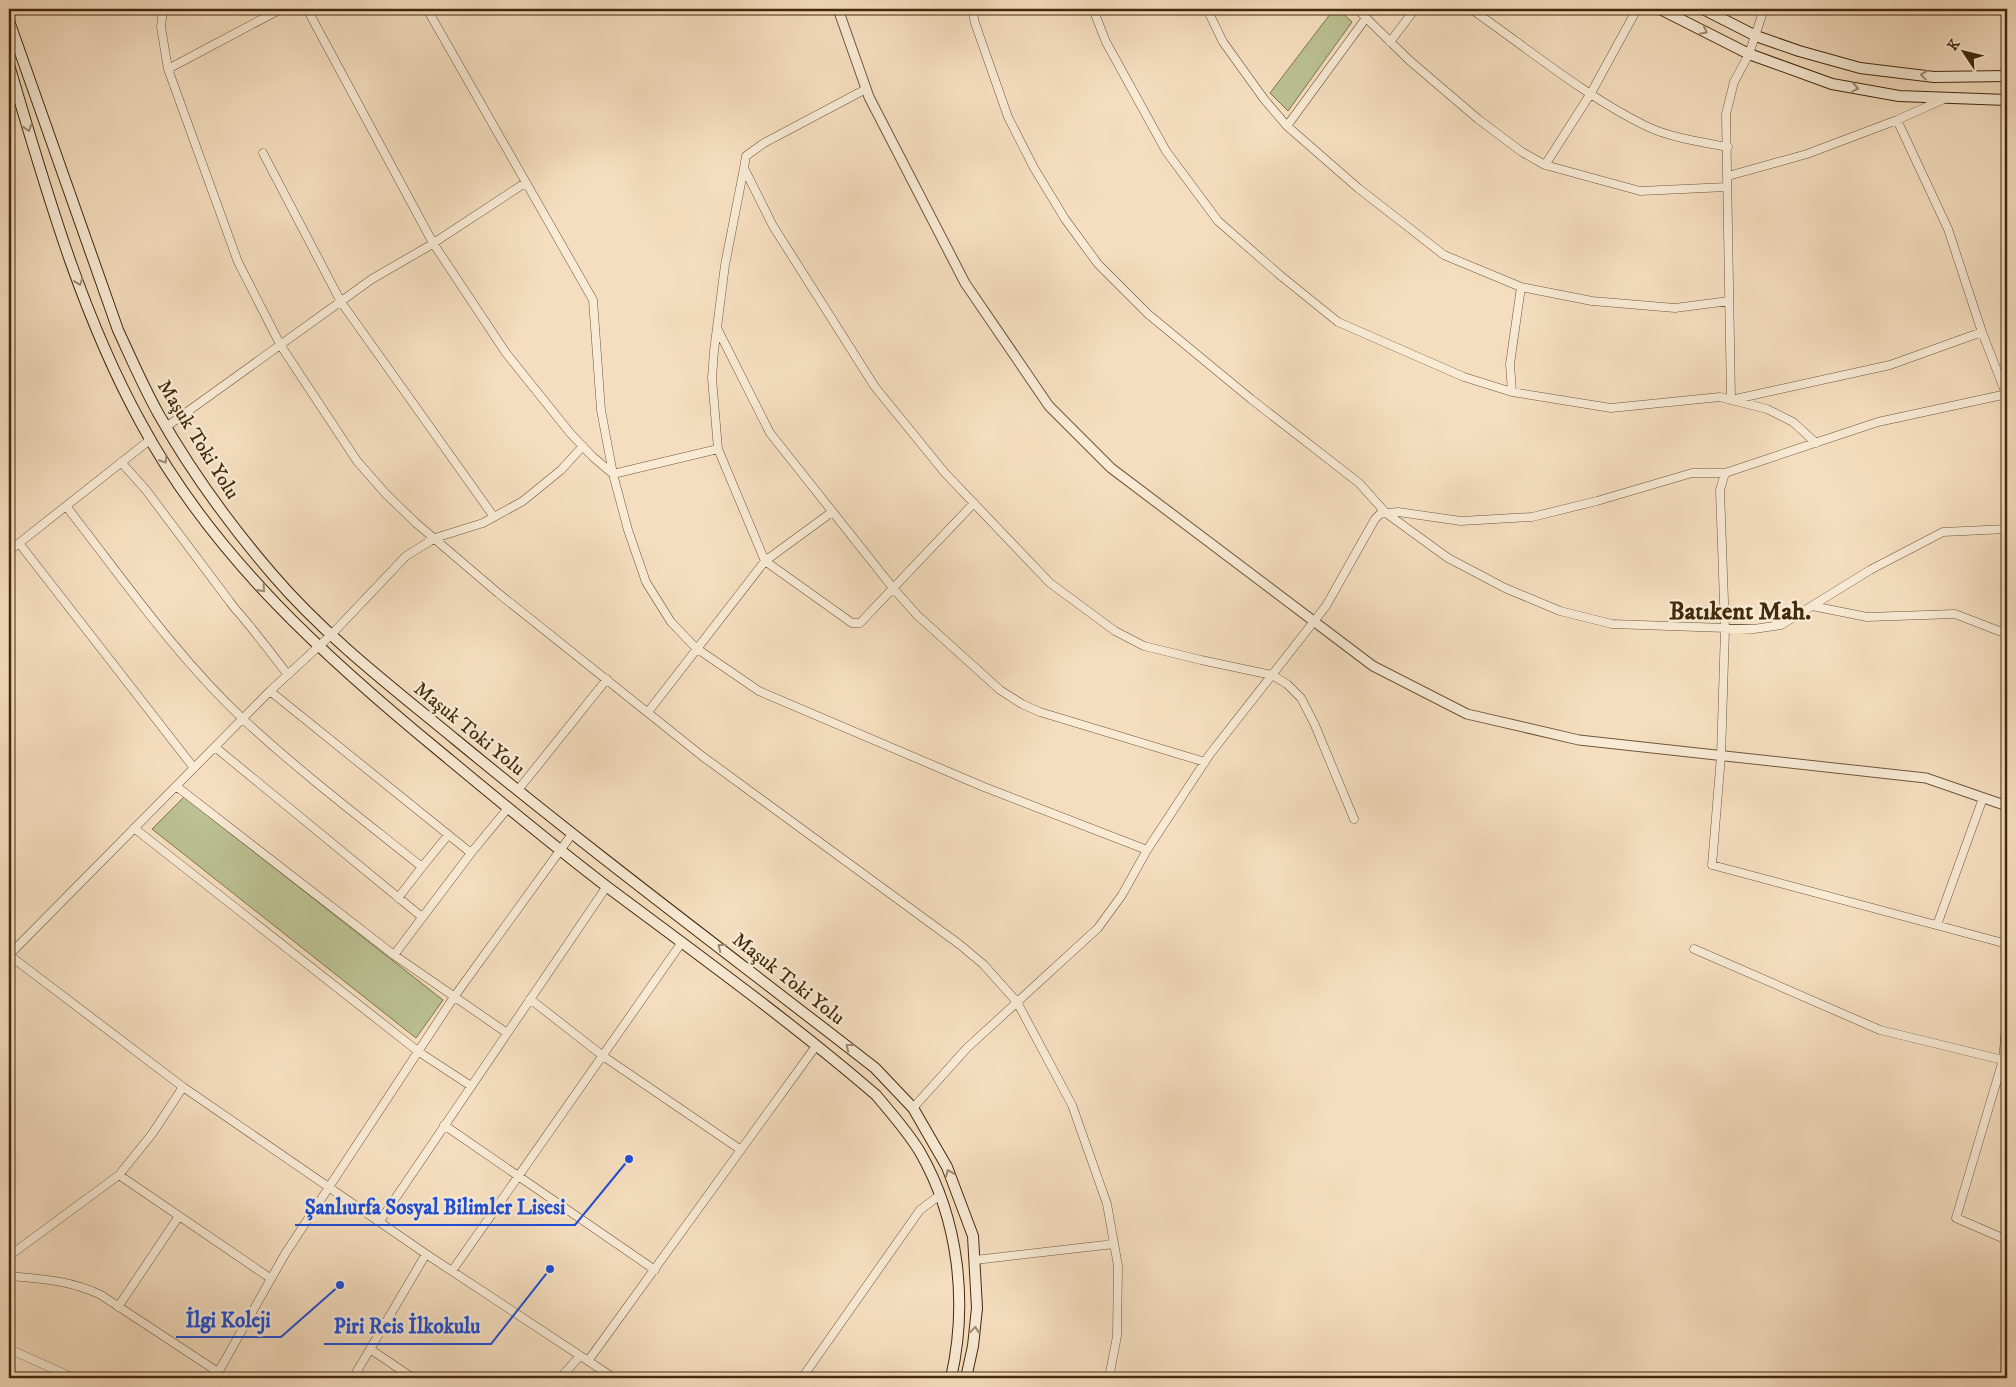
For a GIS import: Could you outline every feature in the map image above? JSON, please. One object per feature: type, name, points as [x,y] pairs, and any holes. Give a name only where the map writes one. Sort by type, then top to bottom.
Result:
[{"type":"main road","points":[[1660,9],[1749,54],[1832,84],[1899,96],[2007,100]]},
{"type":"main road","points":[[1703,9],[1756,36],[1799,51],[1860,68],[1934,77],[2007,76]]},
{"type":"main road","name":"Maşuk Toki Yolu","points":[[9,22],[118,330],[135,367],[166,427],[211,496],[273,576],[331,635],[572,834],[875,1068],[913,1108],[947,1167],[973,1236],[977,1308],[973,1346],[966,1378]]},
{"type":"main road","points":[[9,65],[46,186],[83,296],[108,355],[141,424],[192,505],[284,614],[381,704],[561,850],[816,1046],[876,1095],[895,1117],[920,1152],[940,1196],[956,1252],[960,1302],[956,1358],[951,1378]]},
{"type":"street","points":[[162,9],[161,26],[168,69],[238,262],[281,346],[357,461],[386,494],[498,593],[702,756],[959,944],[983,964],[1017,1002],[1072,1105],[1107,1204],[1118,1266],[1117,1336],[1109,1378]]},
{"type":"street","points":[[168,69],[281,9]]},
{"type":"street","points":[[307,9],[433,243],[506,353],[583,446],[613,474]]},
{"type":"street","points":[[428,9],[593,300],[602,410],[613,474],[628,530],[646,582],[671,622],[696,648],[759,691],[984,787],[1147,850]]},
{"type":"street","points":[[838,9],[866,89],[965,283],[1049,406],[1111,468],[1373,666],[1467,714],[1578,740],[1926,778],[2007,806]]},
{"type":"street","points":[[972,9],[975,23],[1008,117],[1034,168],[1065,220],[1098,264],[1148,314],[1251,400],[1359,483],[1386,513],[1448,558],[1505,588],[1560,611],[1612,624],[1754,629],[1781,624],[1870,570],[1944,532],[2007,529]]},
{"type":"street","points":[[1093,9],[1106,42],[1166,151],[1218,221],[1281,276],[1338,322],[1464,377],[1512,392],[1611,408],[1720,397],[1767,409],[1793,422],[1816,443]]},
{"type":"street","points":[[1207,9],[1223,42],[1264,99],[1287,126],[1358,188],[1444,255],[1522,287],[1592,301],[1676,308],[1729,301]]},
{"type":"street","points":[[1390,42],[1415,9]]},
{"type":"street","points":[[1471,9],[1591,93],[1647,126],[1673,136],[1728,147]]},
{"type":"street","points":[[1545,165],[1591,93],[1637,9]]},
{"type":"street","points":[[1731,400],[1726,114],[1734,82],[1749,54],[1764,9]]},
{"type":"street","points":[[1287,126],[1362,12],[1409,60],[1478,119],[1522,152],[1545,165],[1640,191],[1727,187]]},
{"type":"street","points":[[866,89],[764,143],[746,156],[726,265],[712,378],[718,449],[765,561],[852,623],[860,623],[974,504]]},
{"type":"street","points":[[1728,176],[1807,154],[1897,120],[1946,98]]},
{"type":"street","points":[[913,1108],[967,1048],[1059,966],[1098,928],[1122,895],[1147,850],[1205,762],[1326,606],[1375,519],[1386,513],[1408,512],[1461,521],[1532,517],[1597,501],[1692,473],[1725,473],[1878,422],[2007,394],[1982,332],[1948,229],[1897,120]]},
{"type":"street","points":[[262,153],[341,302],[494,517]]},
{"type":"street","points":[[744,168],[773,226],[875,388],[945,473],[974,504],[1050,583],[1115,631],[1144,646],[1272,675],[1287,684],[1301,698],[1314,723],[1354,819]]},
{"type":"street","points":[[166,427],[372,279],[433,243],[525,183]]},
{"type":"street","points":[[1512,392],[1510,364],[1522,287]]},
{"type":"street","points":[[718,330],[770,433],[893,588],[917,615],[993,683],[1022,704],[1040,712],[1205,762]]},
{"type":"street","points":[[1731,400],[1890,365],[1982,332]]},
{"type":"street","points":[[9,550],[151,439]]},
{"type":"street","points":[[583,446],[561,470],[523,501],[483,524],[434,538],[406,556],[331,635],[270,691],[9,955],[183,1088],[426,1254],[614,1378]]},
{"type":"street","points":[[613,474],[718,449]]},
{"type":"street","points":[[121,462],[146,490],[226,598],[235,606],[236,611],[247,622],[288,675]]},
{"type":"street","points":[[1725,473],[1720,490],[1725,629],[1721,756],[1712,865],[2007,944]]},
{"type":"street","points":[[66,506],[185,658],[243,719],[422,867]]},
{"type":"street","points":[[648,712],[765,561],[832,512]]},
{"type":"street","points":[[19,543],[194,768]]},
{"type":"street","points":[[1812,606],[1867,617],[1955,614],[2007,634]]},
{"type":"street","points":[[518,790],[607,679]]},
{"type":"street","points":[[270,691],[470,853]]},
{"type":"street","points":[[215,747],[422,917]]},
{"type":"street","points":[[176,786],[394,955],[506,1033]]},
{"type":"street","points":[[1937,925],[1983,798]]},
{"type":"street","points":[[394,955],[470,853],[508,808]]},
{"type":"street","points":[[134,828],[419,1052],[471,1086]]},
{"type":"street","points":[[9,1276],[50,1280],[82,1286],[118,1307],[216,1375],[270,1278],[454,997],[572,834]]},
{"type":"street","points":[[398,898],[448,835]]},
{"type":"street","points":[[380,1221],[607,886]]},
{"type":"street","points":[[452,1271],[682,942]]},
{"type":"street","points":[[1694,949],[1880,1030],[2005,1061]]},
{"type":"street","points":[[530,999],[603,1056],[741,1150]]},
{"type":"street","points":[[2007,1016],[2005,1061],[1956,1218],[2007,1240]]},
{"type":"street","points":[[588,1361],[816,1046]]},
{"type":"street","points":[[9,1256],[119,1175],[152,1134],[183,1088]]},
{"type":"street","points":[[444,1126],[654,1270]]},
{"type":"street","points":[[119,1175],[270,1278]]},
{"type":"street","points":[[802,1378],[920,1210],[940,1196]]},
{"type":"street","points":[[118,1307],[179,1216]]},
{"type":"street","points":[[975,1260],[1114,1244]]},
{"type":"street","points":[[354,1378],[426,1254]]},
{"type":"street","points":[[370,1349],[413,1378]]},
{"type":"street","points":[[9,1350],[74,1378]]},
{"type":"street","points":[[560,1378],[580,1356]]},
{"type":"green space","points":[[1334,9],[1338,9],[1352,22],[1288,111],[1270,93]]},
{"type":"green space","points":[[184,797],[443,1000],[416,1038],[152,829]]},
{"type":"place","name":"Şanlıurfa Sosyal Bilimler Lisesi","points":[[629,1159]]},
{"type":"place","name":"Piri Reis İlkokulu","points":[[550,1269]]},
{"type":"place","name":"İlgi Koleji","points":[[340,1285]]},
{"type":"district","name":"Batıkent Mah.","points":[[1740,610]]}]
